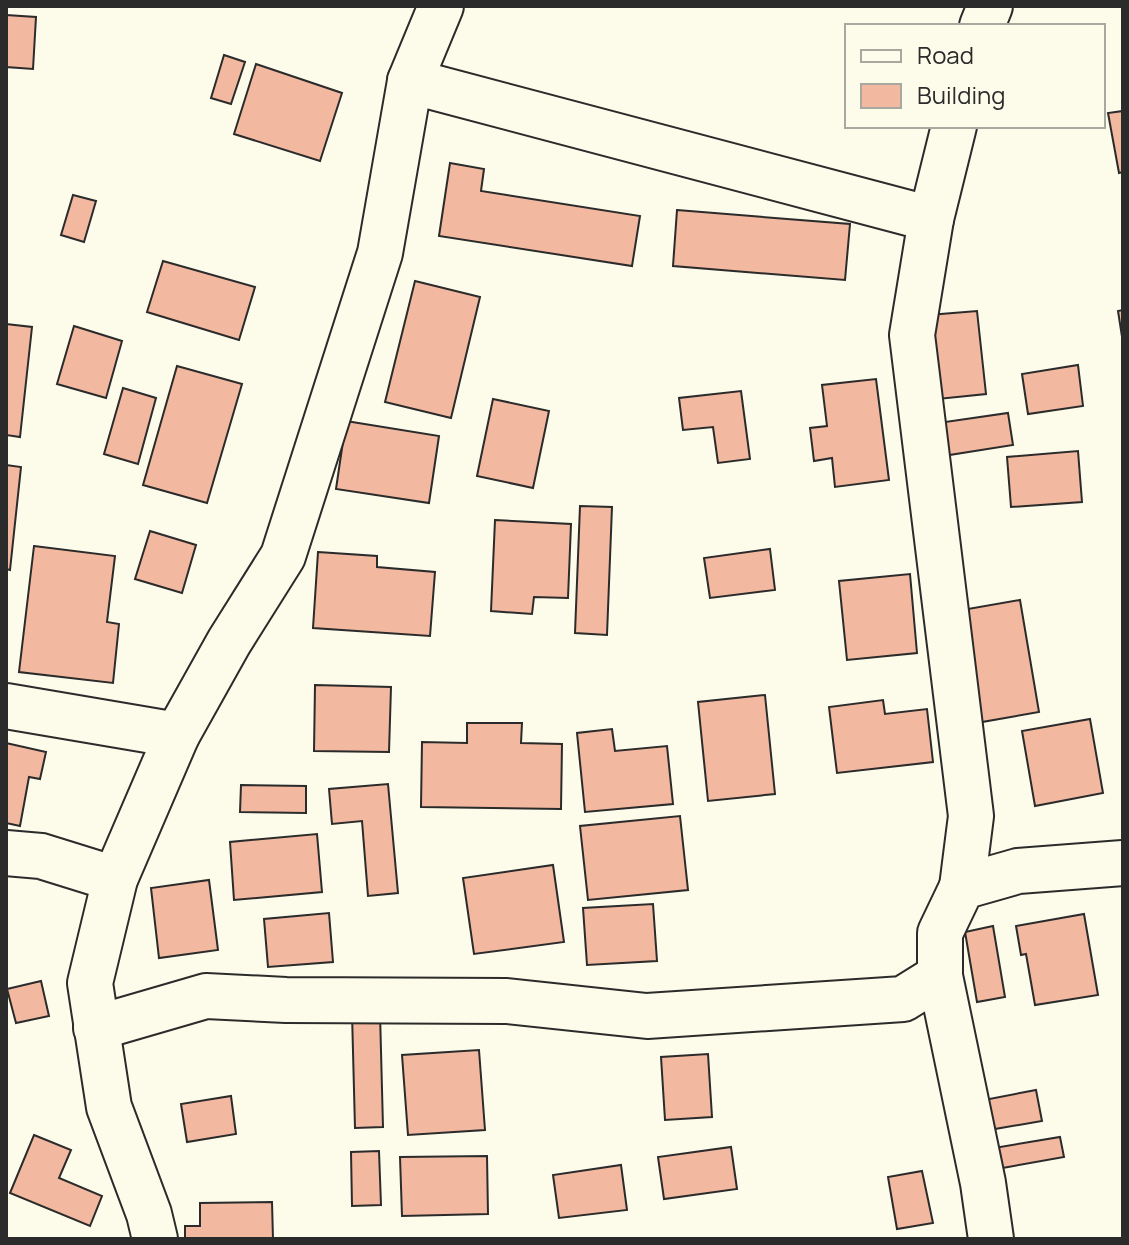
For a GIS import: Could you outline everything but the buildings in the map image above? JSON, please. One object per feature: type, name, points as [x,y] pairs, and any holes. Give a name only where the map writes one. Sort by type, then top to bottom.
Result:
[{"type":"street","points":[[155,1239],[149,1214],[109,1107],[90,983],[115,879],[177,735],[229,642],[283,556],[380,253],[410,81],[441,6]]},
{"type":"street","points":[[410,81],[931,219]]},
{"type":"street","points":[[954,128],[931,219],[912,335],[971,816],[962,887],[940,933],[940,976],[983,1183],[991,1239]]},
{"type":"street","points":[[6,706],[177,735]]},
{"type":"street","points":[[6,853],[41,856],[115,879]]},
{"type":"street","points":[[962,887],[1018,871],[1123,863]]},
{"type":"street","points":[[96,1028],[206,996],[286,1000],[507,1001],[647,1016],[903,999],[940,976]]}]
